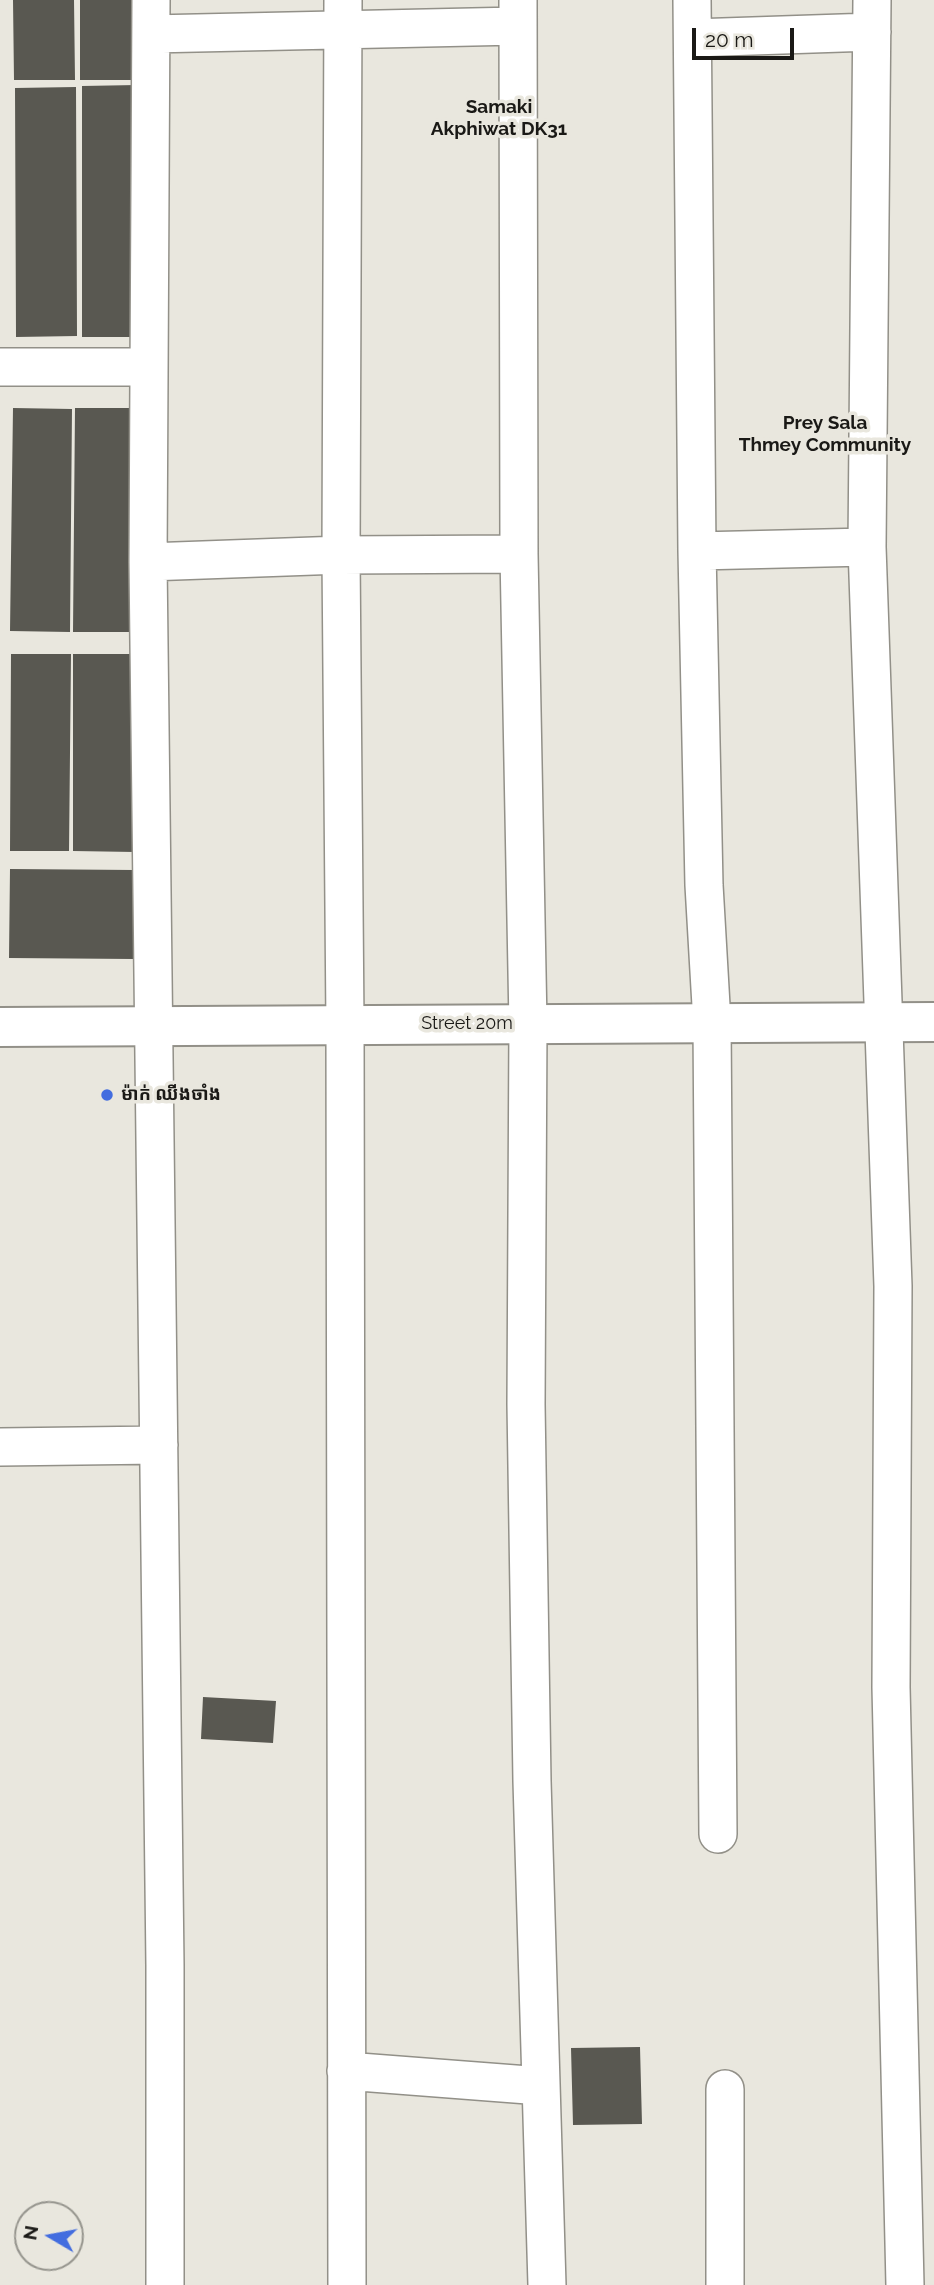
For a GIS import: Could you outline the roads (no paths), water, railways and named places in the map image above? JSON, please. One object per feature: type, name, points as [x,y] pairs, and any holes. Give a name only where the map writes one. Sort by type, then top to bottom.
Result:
[{"type":"street","points":[[692,0],[697,551],[704,885],[712,1023],[718,1834]]},
{"type":"street","points":[[165,2285],[165,1965],[148,562],[151,17],[518,13],[519,554],[528,1024],[526,1404],[532,1781],[547,2285]]},
{"type":"street","points":[[343,15],[341,555],[345,1025],[347,2285]]},
{"type":"street","points":[[693,38],[872,16],[867,547],[893,1286],[891,1687],[905,2285]]},
{"type":"street","points":[[0,367],[149,367]]},
{"type":"street","points":[[697,551],[867,547]]},
{"type":"street","points":[[148,562],[341,555],[519,554]]},
{"type":"street","name":"Street 20m","points":[[0,1027],[934,1022]]},
{"type":"street","points":[[0,1447],[159,1446]]},
{"type":"street","points":[[346,2071],[541,2086]]},
{"type":"street","points":[[725,2089],[725,2285]]},
{"type":"place","name":"ម៉ាក់ ឈីងចាំង","points":[[107,1095]]},
{"type":"district","name":"Samaki Akphiwat DK31","points":[[499,118]]},
{"type":"district","name":"Prey Sala Thmey Community","points":[[825,434]]}]
